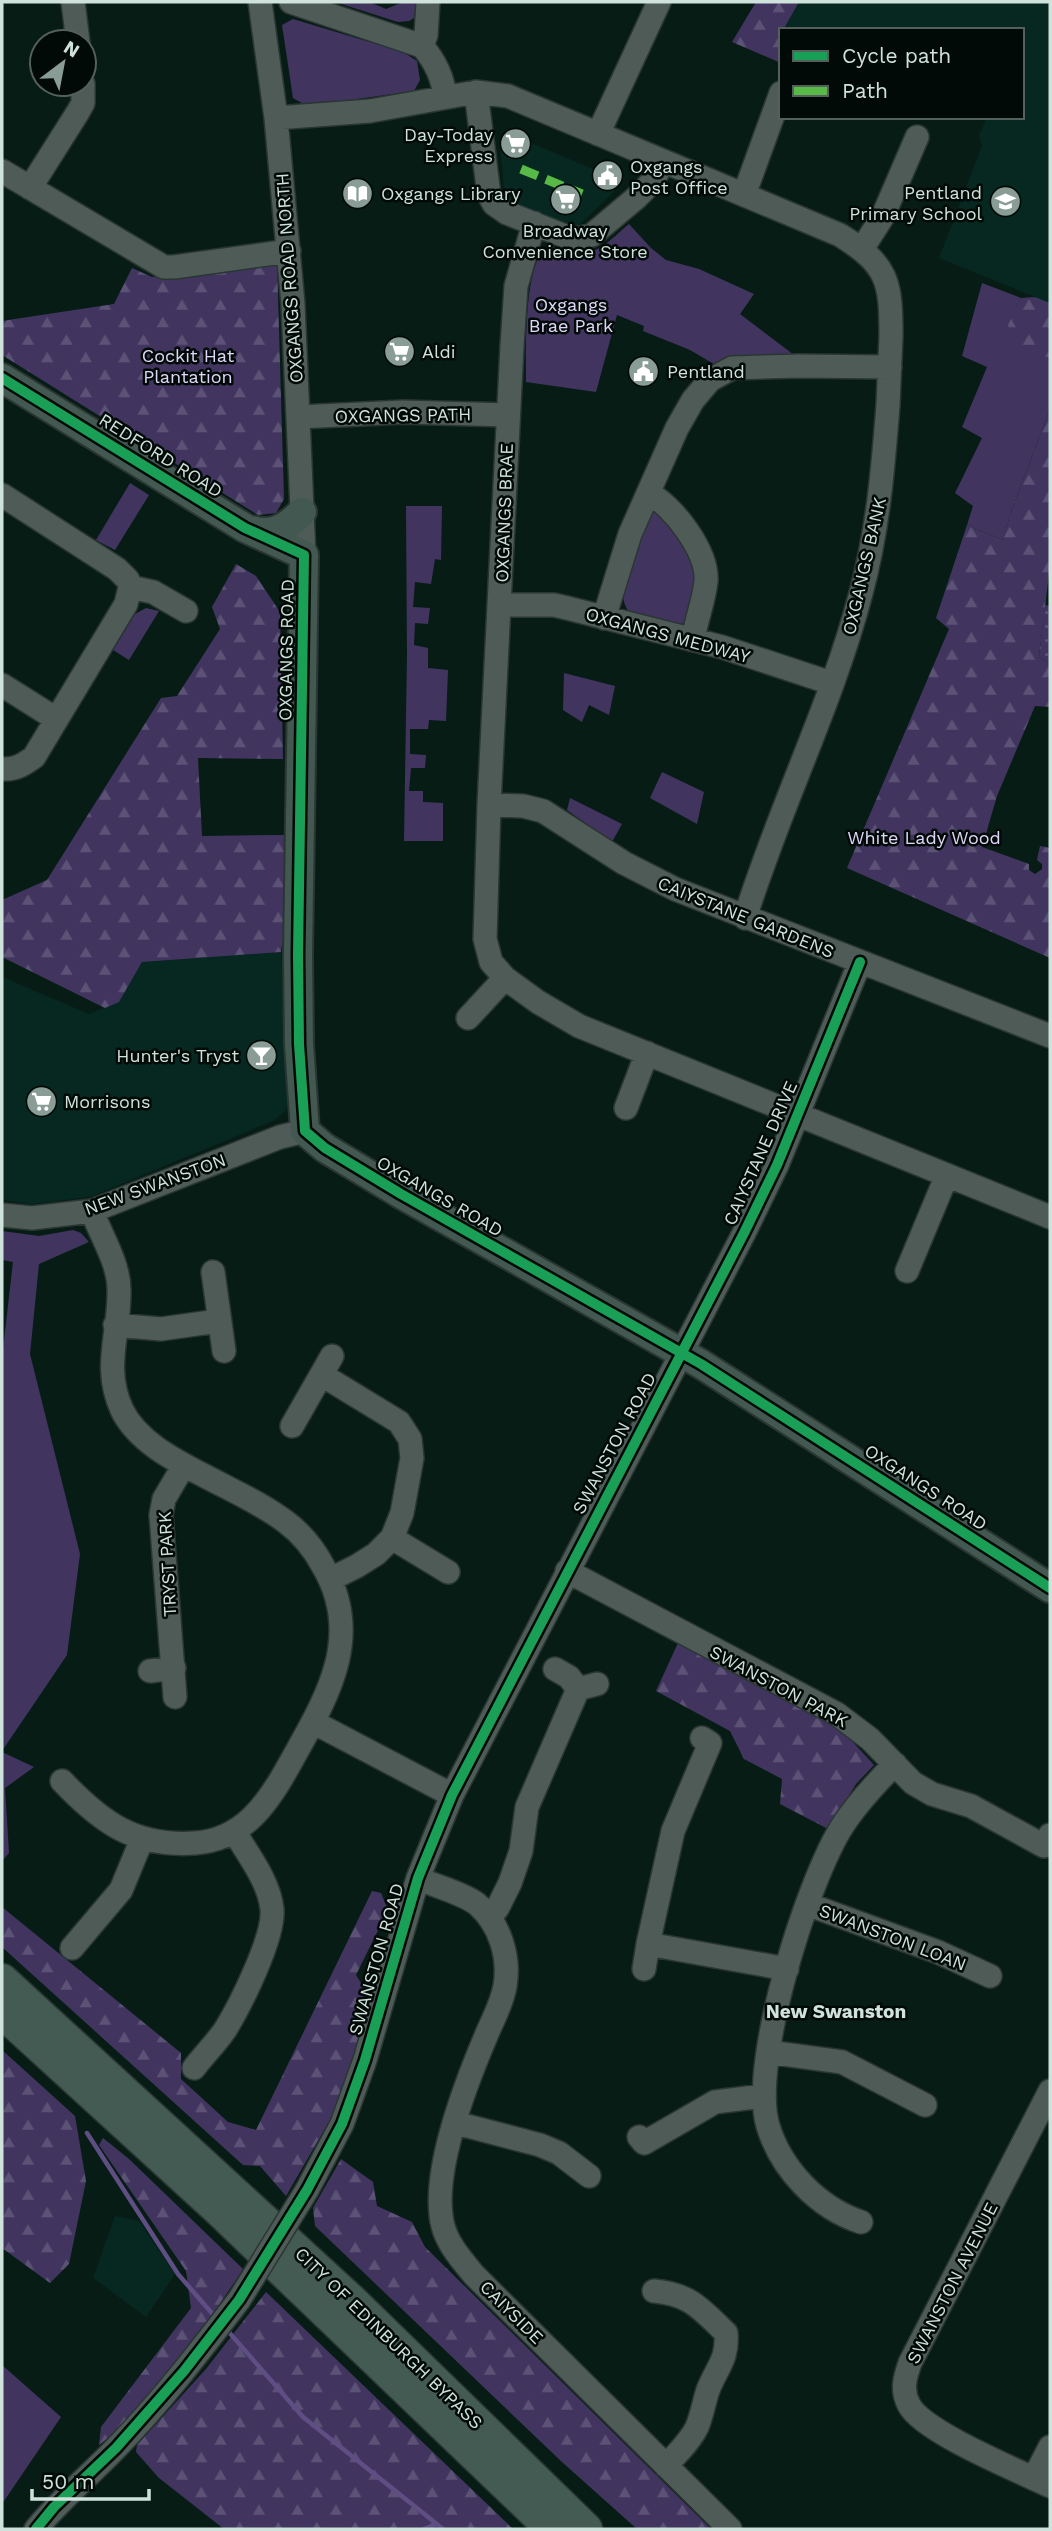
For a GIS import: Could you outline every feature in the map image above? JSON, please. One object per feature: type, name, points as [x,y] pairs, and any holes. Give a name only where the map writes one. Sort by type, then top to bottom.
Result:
[{"type":"highway","name":"CITY OF EDINBURGH BYPASS","points":[[2,1980],[352,2301],[586,2529]]},
{"type":"highway","name":"CITY OF EDINBURGH BYPASS","points":[[2,2012],[220,2211],[552,2529]]},
{"type":"main road","name":"REDFORD ROAD","points":[[2,378],[245,528],[304,555]]},
{"type":"main road","points":[[245,528],[264,533],[277,531],[302,512]]},
{"type":"main road","points":[[245,528],[283,569],[295,589],[304,614]]},
{"type":"main road","name":"OXGANGS ROAD","points":[[304,555],[298,968],[299,1044],[305,1131],[325,1148],[401,1194],[682,1353],[1050,1588]]},
{"type":"street","points":[[73,2],[76,28]]},
{"type":"street","name":"OXGANGS ROAD NORTH","points":[[260,2],[276,118],[289,251],[304,555]]},
{"type":"street","points":[[291,2],[422,46],[432,58],[443,83],[445,97]]},
{"type":"street","points":[[422,46],[426,35],[428,2]]},
{"type":"street","points":[[598,134],[659,2]]},
{"type":"street","points":[[476,92],[489,195],[494,204],[500,210],[570,238],[592,234],[651,183],[664,162]]},
{"type":"street","name":"OXGANGS BANK","points":[[276,118],[370,111],[476,92],[508,96],[840,236],[862,249],[881,272],[891,298],[890,367],[881,499],[861,592],[831,683],[745,918]]},
{"type":"street","points":[[30,188],[78,113],[83,98]]},
{"type":"street","points":[[744,195],[779,99]]},
{"type":"street","points":[[862,249],[883,216],[917,137]]},
{"type":"street","points":[[2,171],[163,267],[289,251]]},
{"type":"street","name":"OXGANGS BRAE","points":[[505,978],[491,962],[485,939],[489,805],[516,286],[534,223]]},
{"type":"street","points":[[604,618],[627,543],[648,493],[677,428],[693,400],[710,380],[733,368],[890,367]]},
{"type":"street","name":"OXGANGS PATH","points":[[298,417],[403,412],[508,415]]},
{"type":"street","points":[[648,493],[661,499],[674,512],[704,563],[704,594],[693,640]]},
{"type":"street","points":[[2,495],[117,569],[128,580],[130,587],[127,604],[34,757],[22,766],[2,769]]},
{"type":"street","points":[[130,587],[153,592],[186,611]]},
{"type":"street","name":"OXGANGS MEDWAY","points":[[500,605],[554,605],[722,647],[831,683]]},
{"type":"street","points":[[2,685],[56,719]]},
{"type":"street","name":"CAIYSTANE GARDENS","points":[[489,805],[523,806],[543,811],[640,873],[745,918],[1050,1036]]},
{"type":"street","name":"CAIYSTANE DRIVE","points":[[682,1353],[771,1179],[860,962]]},
{"type":"street","points":[[468,1018],[505,978],[565,1018],[647,1054],[1050,1217]]},
{"type":"street","points":[[626,1108],[647,1054]]},
{"type":"street","name":"NEW SWANSTON","points":[[2,1215],[32,1218],[92,1210],[280,1137],[305,1131]]},
{"type":"street","points":[[907,1271],[947,1175]]},
{"type":"street","points":[[62,1781],[83,1814],[142,1839],[170,1844],[205,1842],[234,1831],[255,1817],[274,1794],[329,1689],[341,1651],[341,1616],[331,1579],[313,1548],[287,1522],[148,1442],[123,1413],[115,1391],[111,1363],[119,1289],[114,1264],[92,1210]]},
{"type":"street","points":[[213,1272],[224,1351]]},
{"type":"street","points":[[115,1325],[160,1329],[218,1321]]},
{"type":"street","name":"SWANSTON ROAD","points":[[36,2529],[54,2507],[116,2448],[184,2371],[239,2300],[307,2190],[342,2124],[365,2060],[418,1878],[452,1795],[682,1353]]},
{"type":"street","points":[[292,1426],[327,1365],[399,1422],[410,1438],[412,1458],[402,1513],[392,1538],[376,1554],[331,1579]]},
{"type":"street","name":"TRYST PARK","points":[[175,1697],[161,1515],[164,1499],[184,1465]]},
{"type":"street","points":[[392,1538],[448,1572]]},
{"type":"street","name":"SWANSTON PARK","points":[[567,1571],[837,1714],[870,1739],[913,1783],[932,1794],[971,1806],[1044,1846],[1050,1835]]},
{"type":"street","points":[[150,1671],[174,1668]]},
{"type":"street","points":[[490,1918],[510,1883],[522,1851],[527,1807],[588,1686],[555,1670]]},
{"type":"street","points":[[313,1722],[452,1795]]},
{"type":"street","points":[[644,1969],[674,1831],[710,1743],[702,1738]]},
{"type":"street","points":[[853,2224],[822,2201],[791,2170],[768,2125],[764,2096],[768,2052],[787,1969],[822,1863],[860,1799],[894,1764]]},
{"type":"street","points":[[197,2053],[225,2030],[270,1932],[272,1910],[267,1888],[234,1831]]},
{"type":"street","points":[[74,1935],[121,1890],[142,1839]]},
{"type":"street","name":"CAIYSIDE","points":[[418,1878],[475,1903],[490,1918],[502,1941],[507,1963],[505,1987],[499,2008],[468,2080],[443,2173],[439,2199],[443,2228],[455,2251],[474,2275],[730,2529]]},
{"type":"street","name":"SWANSTON LOAN","points":[[807,1904],[938,1952],[980,1976]]},
{"type":"street","points":[[649,1944],[787,1969]]},
{"type":"street","points":[[768,2052],[842,2062],[917,2105]]},
{"type":"street","name":"SWANSTON AVENUE","points":[[1042,2482],[940,2432],[920,2419],[908,2404],[903,2383],[910,2363],[1050,2091]]},
{"type":"street","points":[[639,2137],[644,2143],[715,2102],[764,2096]]},
{"type":"street","points":[[456,2123],[540,2145],[559,2153],[589,2176]]},
{"type":"street","points":[[653,2291],[672,2292],[691,2300],[726,2333],[727,2345],[725,2358],[709,2388],[697,2426],[689,2440],[666,2466]]},
{"type":"street","points":[[1042,2482],[1050,2447]]},
{"type":"shaded area","name":"Pentland Primary School","points":[[799,2],[1050,2],[1050,303],[939,258],[982,146],[979,135],[984,119],[1024,119],[1024,28],[784,28]]},
{"type":"shaded area","points":[[505,132],[619,180],[614,192],[574,230],[505,201],[500,145]]},
{"type":"shaded area","points":[[281,952],[289,1097],[286,1110],[275,1120],[90,1197],[31,1204],[2,1200],[2,977],[89,1014],[119,1002],[142,962]]},
{"type":"shaded area","points":[[115,2216],[139,2221],[175,2274],[146,2317],[93,2278]]},
{"type":"green space","points":[[335,2],[369,2],[386,9],[403,2],[416,2],[414,18],[398,22]]},
{"type":"green space","points":[[756,2],[799,2],[784,28],[779,28],[779,62],[732,42]]},
{"type":"green space","points":[[293,19],[403,52],[417,61],[420,80],[414,91],[307,106],[293,98],[282,25]]},
{"type":"green space","name":"Oxgangs Brae Park","points":[[629,224],[666,260],[699,269],[754,294],[740,314],[798,358],[719,367],[690,350],[643,331],[644,326],[617,315],[596,392],[526,382],[526,331],[530,288],[540,255],[552,247],[580,253],[594,251]]},
{"type":"green space","name":"Cockit Hat Plantation","points":[[277,262],[284,499],[276,513],[258,515],[2,355],[2,321],[114,304],[132,268],[152,277]]},
{"type":"green space","points":[[982,283],[1021,298],[1009,325],[1039,357],[1050,357],[1050,409],[1003,540],[967,525],[973,506],[955,493],[982,438],[962,427],[987,367],[962,356]]},
{"type":"green space","points":[[1035,297],[1050,303],[1050,357],[1039,357],[1015,350],[1008,325],[1021,298]]},
{"type":"green space","name":"White Lady Wood","points":[[1050,409],[1050,565],[1039,657],[1050,664],[1050,707],[1035,706],[997,796],[982,847],[1029,864],[1029,870],[1035,874],[1042,869],[1042,864],[1037,860],[1040,846],[1050,848],[1050,958],[847,868],[949,629],[936,618],[967,525],[1003,540]]},
{"type":"green space","points":[[130,483],[149,495],[115,550],[96,540]]},
{"type":"green space","points":[[406,506],[442,506],[441,560],[435,559],[431,584],[415,582],[413,607],[430,608],[428,624],[415,623],[414,645],[428,648],[428,668],[448,670],[446,721],[429,720],[428,729],[410,729],[410,754],[426,755],[425,768],[411,768],[409,791],[423,791],[423,802],[443,803],[443,841],[404,841]]},
{"type":"green space","points":[[652,510],[677,528],[689,546],[696,566],[698,586],[689,620],[678,626],[635,616],[626,608],[623,596],[628,565]]},
{"type":"green space","points":[[236,564],[256,576],[280,612],[283,759],[198,758],[202,836],[285,835],[284,932],[281,952],[142,962],[119,1002],[105,1008],[2,957],[2,900],[47,880],[161,698],[177,696],[220,629],[212,607]]},
{"type":"green space","points":[[1045,605],[1050,606],[1050,664],[1039,657]]},
{"type":"green space","points":[[146,608],[159,611],[129,660],[113,650],[135,614]]},
{"type":"green space","points":[[564,673],[615,686],[609,715],[589,705],[582,722],[563,710]]},
{"type":"green space","points":[[662,772],[704,792],[697,824],[650,798]]},
{"type":"green space","points":[[570,798],[622,824],[612,842],[567,810]]},
{"type":"green space","points":[[73,1230],[81,1233],[89,1242],[39,1264],[30,1354],[80,1554],[67,1655],[2,1751],[3,1349],[13,1262],[2,1260],[2,1231],[39,1236]]},
{"type":"green space","points":[[678,1643],[840,1728],[874,1765],[856,1784],[828,1829],[780,1804],[782,1779],[744,1759],[730,1731],[656,1691]]},
{"type":"green space","points":[[2,1752],[34,1767],[5,1788],[9,1853],[2,1861]]},
{"type":"green space","points":[[372,1891],[381,1893],[388,1910],[356,1975],[373,2002],[334,2113],[286,2196],[260,2166],[243,2165],[2,1947],[2,1907],[181,2053],[181,2079],[228,2122],[256,2130]]},
{"type":"green space","points":[[2,2050],[75,2116],[86,2181],[69,2264],[50,2283],[2,2248]]},
{"type":"green space","points":[[103,2138],[129,2159],[243,2269],[174,2365],[113,2434],[99,2445],[101,2427],[191,2308],[186,2271],[99,2145]]},
{"type":"green space","points":[[341,2159],[373,2182],[377,2206],[412,2222],[425,2247],[711,2529],[637,2529],[562,2462],[315,2226],[313,2208]]},
{"type":"green space","points":[[266,2292],[513,2529],[224,2529],[159,2478],[136,2452],[137,2445],[206,2369]]},
{"type":"green space","points":[[2,2365],[61,2417],[2,2504]]},
{"type":"waterway","points":[[87,2133],[178,2274],[216,2318]]},
{"type":"waterway","points":[[227,2330],[303,2417],[443,2529]]},
{"type":"waterway","points":[[424,2529],[436,2524]]},
{"type":"marked path","points":[[521,169],[582,194]]},
{"type":"cycle path","points":[[2,378],[245,528],[304,555],[298,955],[299,1044],[305,1131],[325,1148],[401,1194],[701,1364],[1050,1588]]},
{"type":"cycle path","points":[[36,2529],[54,2507],[116,2448],[184,2371],[239,2300],[307,2190],[342,2124],[365,2060],[418,1878],[452,1795],[744,1233],[777,1165],[860,962]]},
{"type":"place","name":"Day-Today Express","points":[[516,144]]},
{"type":"place","name":"Oxgangs Post Office","points":[[607,176]]},
{"type":"place","name":"Oxgangs Library","points":[[358,193]]},
{"type":"place","name":"Broadway Convenience Store","points":[[565,199]]},
{"type":"place","name":"Pentland Primary School","points":[[1005,202]]},
{"type":"place","name":"Aldi","points":[[399,351]]},
{"type":"place","name":"Pentland","points":[[644,371]]},
{"type":"place","name":"Hunter's Tryst","points":[[262,1055]]},
{"type":"place","name":"Morrisons","points":[[41,1101]]},
{"type":"district","name":"New Swanston","points":[[836,2011]]}]
